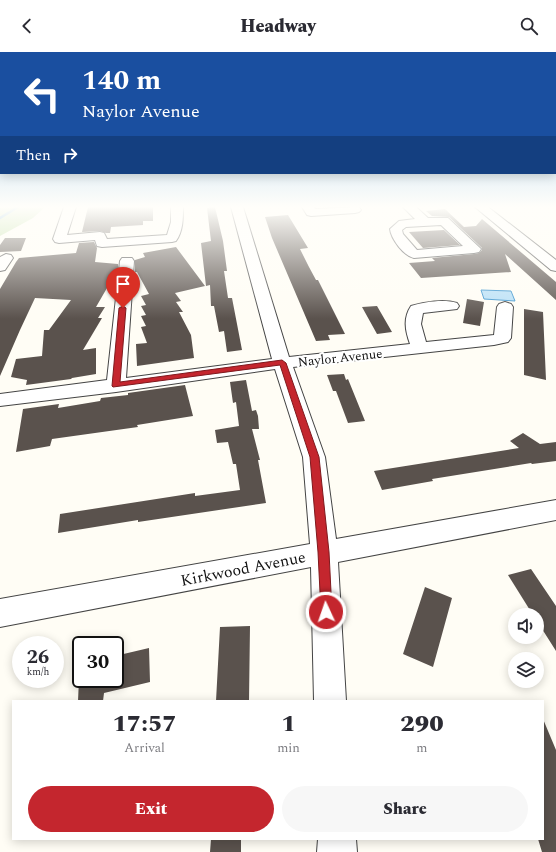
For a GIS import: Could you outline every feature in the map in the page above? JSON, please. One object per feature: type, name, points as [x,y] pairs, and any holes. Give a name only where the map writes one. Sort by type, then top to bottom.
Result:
[{"type":"street","points":[[249,244],[282,363],[314,457],[324,552],[330,700]]},
{"type":"street","points":[[405,244],[414,254],[474,249],[469,244]]},
{"type":"street","points":[[528,244],[556,267]]},
{"type":"street","points":[[116,386],[127,261]]},
{"type":"street","points":[[420,348],[412,328],[413,317],[417,309],[451,306]]},
{"type":"street","name":"Naylor Avenue","points":[[0,400],[116,386],[282,363],[494,340],[502,338],[505,307]]},
{"type":"street","name":"Kirkwood Avenue","points":[[0,613],[324,552],[554,513]]},
{"type":"street","points":[[337,840],[337,852]]},
{"type":"water","points":[[481,290],[511,291],[515,301],[484,299]]},
{"type":"building","points":[[24,244],[21,251],[0,252],[0,245]]},
{"type":"building","points":[[79,244],[95,244],[97,248],[95,262],[118,264],[118,269],[96,307],[105,307],[98,318],[102,318],[83,350],[96,348],[96,374],[26,385],[27,380],[11,377],[16,359],[42,356],[44,330],[49,330],[71,300],[35,298],[0,376],[0,289],[16,262],[19,258],[76,253]]},
{"type":"building","points":[[201,244],[223,244],[227,271],[224,271],[228,298],[232,298],[242,350],[227,352],[224,331],[219,332],[214,306],[211,306],[210,285],[206,286]]},
{"type":"building","points":[[275,244],[306,244],[308,248],[300,249],[316,280],[318,280],[345,334],[328,335],[330,340],[316,341]]},
{"type":"building","points":[[420,244],[460,245],[423,248]]},
{"type":"building","points":[[478,244],[512,244],[556,282],[556,300],[505,254],[511,272],[421,278],[409,263],[435,261],[432,258],[479,253],[482,248]]},
{"type":"building","points":[[176,247],[205,286],[175,293],[181,301],[176,302],[183,312],[179,312],[191,335],[194,358],[137,366],[136,344],[147,343],[141,327],[146,326],[141,316],[146,315],[141,306],[146,305],[141,296],[149,294],[137,272],[135,272],[135,260],[145,257],[143,253]]},
{"type":"building","points":[[467,299],[484,302],[480,326],[463,323]]},
{"type":"building","points":[[377,306],[392,332],[377,334],[362,307]]},
{"type":"building","points":[[524,309],[543,312],[546,380],[524,375]]},
{"type":"building","points":[[344,374],[346,380],[348,379],[365,421],[348,423],[336,391],[333,391],[327,375]]},
{"type":"building","points":[[246,380],[252,411],[256,410],[258,416],[259,429],[252,429],[260,460],[258,460],[266,503],[138,522],[138,520],[58,533],[60,514],[195,493],[195,496],[240,490],[236,464],[233,464],[228,442],[217,443],[215,430],[239,426],[236,402],[233,403],[230,382]]},
{"type":"building","points":[[185,385],[193,416],[137,425],[138,427],[52,439],[50,446],[16,452],[23,409],[59,404],[58,408],[100,401],[101,398],[128,395],[128,393]]},
{"type":"building","points":[[523,433],[540,444],[556,442],[556,461],[531,463],[432,479],[433,481],[382,490],[374,471],[519,448],[510,441]]},
{"type":"building","points":[[531,569],[556,606],[556,651],[544,632],[544,608],[529,608],[508,575]]},
{"type":"building","points":[[425,587],[452,598],[433,667],[403,654]]},
{"type":"building","points":[[250,626],[249,700],[216,700],[220,627]]},
{"type":"building","points":[[149,648],[150,682],[104,693],[103,700],[78,700],[79,688],[124,688],[124,654]]},
{"type":"building","points":[[544,721],[556,750],[556,852],[542,852],[538,840],[544,840]]},
{"type":"building","points":[[211,840],[241,840],[241,852],[210,852]]},
{"type":"route","points":[[123,308],[116,386],[282,363],[314,457],[324,552],[326,612]]}]
